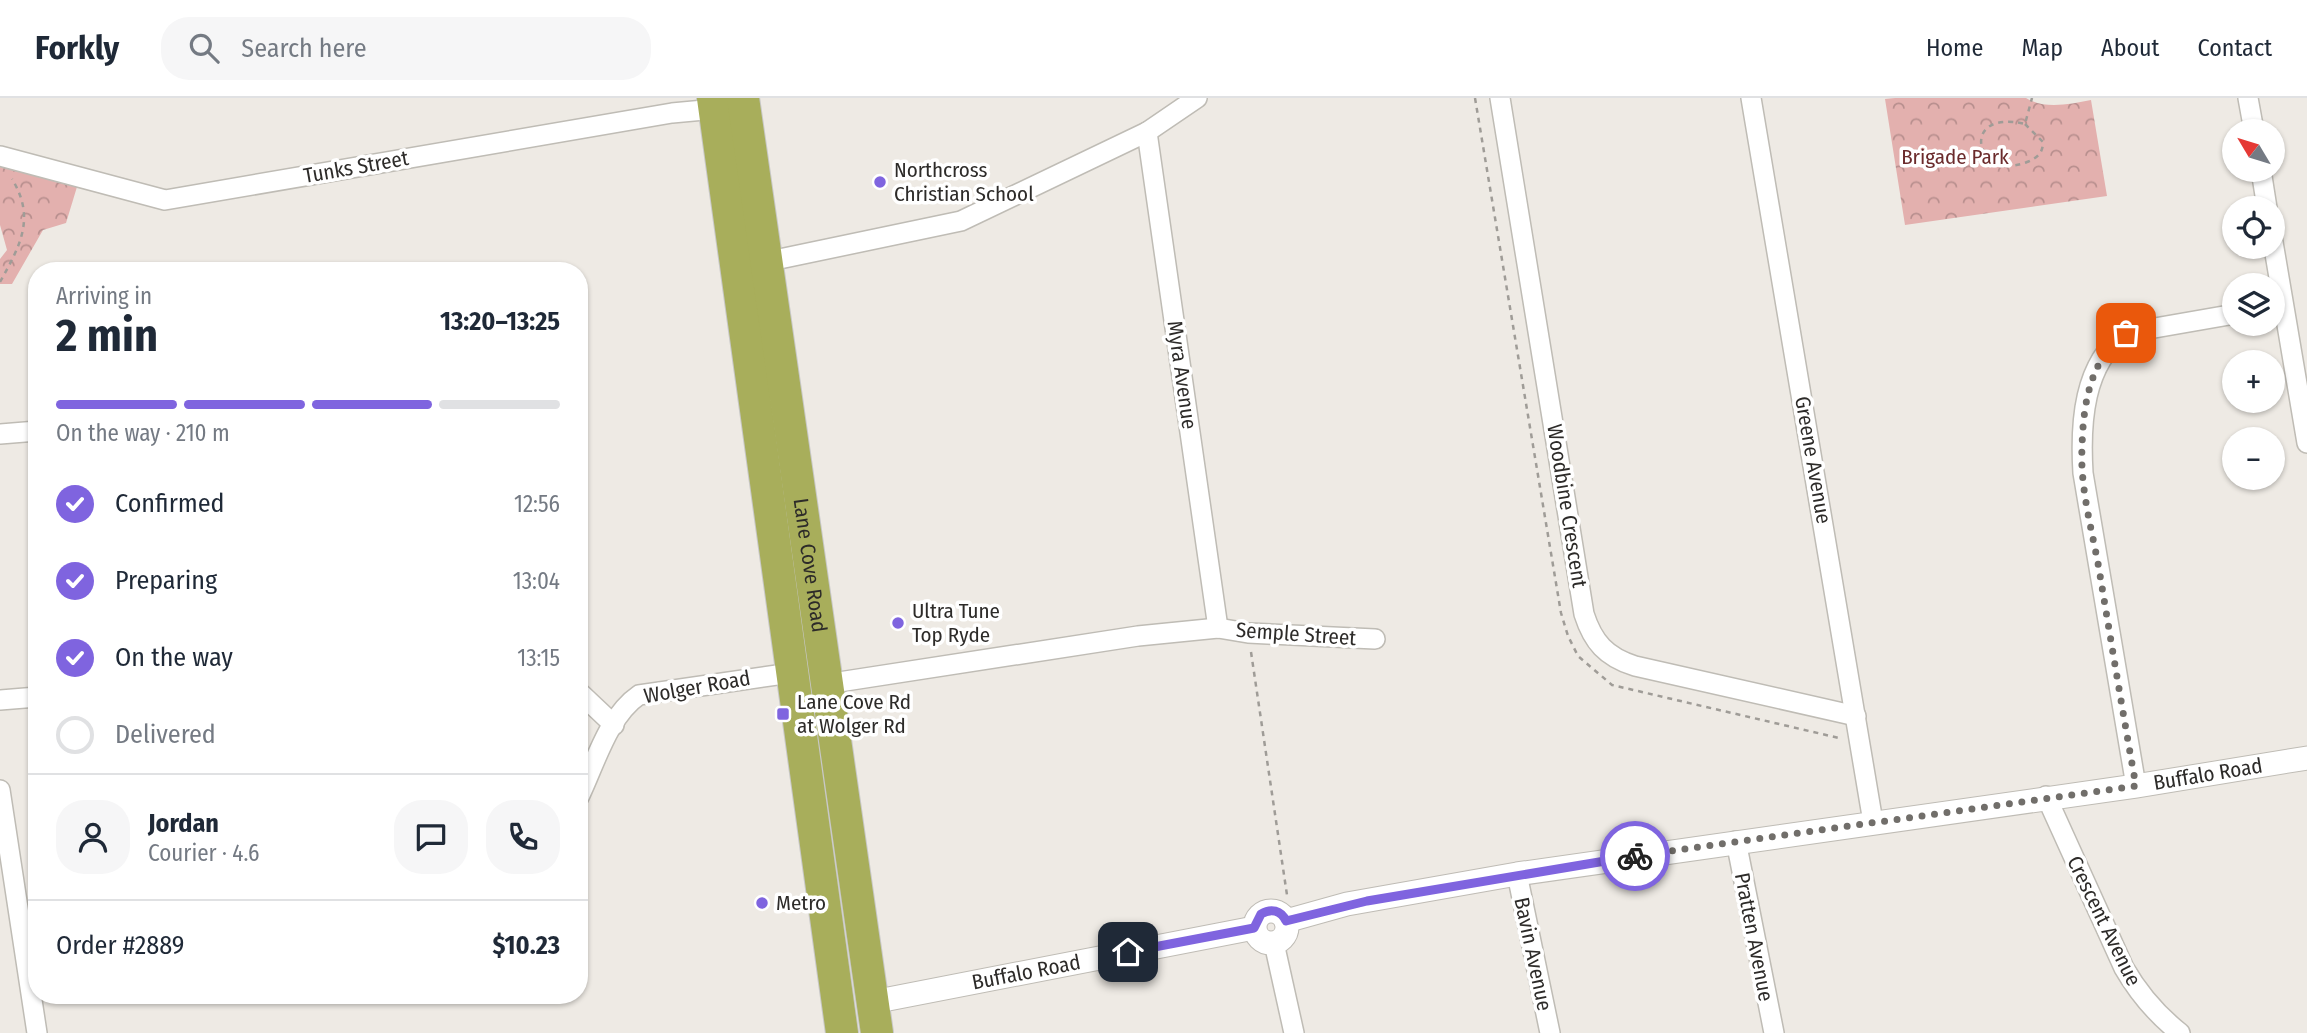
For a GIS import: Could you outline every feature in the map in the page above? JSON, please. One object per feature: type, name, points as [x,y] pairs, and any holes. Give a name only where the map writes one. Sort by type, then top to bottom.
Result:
[{"type":"highway","name":"Lane Cove Road","points":[[724,102],[765,262],[877,1033]]},
{"type":"highway","name":"Lane Cove Road","points":[[724,102],[791,673],[841,1021]]},
{"type":"highway","name":"Buffalo Road","points":[[841,1021],[873,1002]]},
{"type":"street","points":[[765,262],[961,221],[1147,132],[1197,98]]},
{"type":"street","name":"Woodbine Crescent","points":[[1500,98],[1584,614],[1594,639],[1616,660],[1635,666],[1856,716]]},
{"type":"street","name":"Greene Avenue","points":[[1751,98],[1873,822]]},
{"type":"street","points":[[2248,98],[2252,119]]},
{"type":"street","name":"Tunks Street","points":[[0,156],[165,200],[724,102]]},
{"type":"street","name":"Myra Avenue","points":[[1147,132],[1218,628]]},
{"type":"street","points":[[2136,786],[2083,473],[2082,447],[2090,382],[2100,358],[2113,342],[2126,333],[2222,316]]},
{"type":"street","points":[[2285,336],[2307,443]]},
{"type":"street","points":[[0,434],[28,432]]},
{"type":"street","points":[[826,684],[1138,636],[1218,628]]},
{"type":"street","name":"Semple Street","points":[[1218,628],[1248,633],[1375,639]]},
{"type":"street","name":"Wolger Road","points":[[588,778],[627,703],[639,695],[791,673]]},
{"type":"street","points":[[0,700],[28,698]]},
{"type":"street","points":[[588,700],[614,725]]},
{"type":"street","name":"Buffalo Road","points":[[1286,921],[1348,904],[1517,874],[2305,760]]},
{"type":"street","points":[[0,790],[28,974]]},
{"type":"street","name":"Crescent Avenue","points":[[2046,796],[2124,968],[2157,1014],[2180,1033]]},
{"type":"street","name":"Pratten Avenue","points":[[1736,841],[1774,1033]]},
{"type":"street","name":"Bavin Avenue","points":[[1517,874],[1550,1033]]},
{"type":"street","points":[[1270,910],[1280,913],[1286,921],[1286,933],[1274,943],[1258,938],[1254,928],[1261,914],[1270,910]]},
{"type":"street","name":"Buffalo Road","points":[[873,1002],[1254,928]]},
{"type":"street","points":[[1274,943],[1294,1033]]},
{"type":"street","points":[[33,1004],[37,1033]]},
{"type":"path","points":[[2025,124],[2032,98]]},
{"type":"path","points":[[2002,121],[2025,124],[2043,142],[2043,149],[2035,159],[2007,166],[1989,160],[1983,154],[1981,136],[1990,124],[2002,121]]},
{"type":"path","points":[[0,282],[12,261],[27,219],[11,178]]},
{"type":"path","points":[[1248,633],[1287,895]]},
{"type":"green space","name":"Brigade Park","points":[[2026,98],[2050,105],[2091,100],[2107,196],[1905,225],[1885,99]]},
{"type":"green space","points":[[0,156],[80,177],[66,223],[43,230],[12,284],[0,284],[0,259],[7,250],[0,225]]},
{"type":"way so far","points":[[1635,856],[2046,796],[2136,786],[2088,508],[2082,447],[2090,382],[2100,358],[2113,342],[2126,333]]},
{"type":"place","name":"Northcross Christian School","points":[[880,182]]},
{"type":"place","name":"Ultra Tune Top Ryde","points":[[898,623]]},
{"type":"place","name":"Lane Cove Rd at Wolger Rd","points":[[783,714]]},
{"type":"place","name":"Metro","points":[[762,903]]},
{"type":"route","points":[[1128,952],[1254,928],[1257,918],[1270,910],[1280,913],[1286,921],[1348,904],[1635,856]]}]
